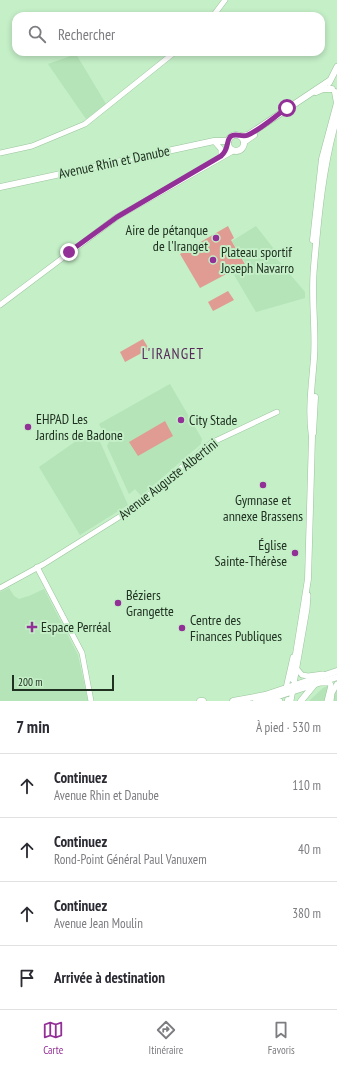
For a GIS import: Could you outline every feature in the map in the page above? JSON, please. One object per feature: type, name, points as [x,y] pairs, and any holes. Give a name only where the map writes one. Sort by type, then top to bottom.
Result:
[{"type":"main road","points":[[243,139],[233,135],[230,146],[242,149],[243,139],[329,81],[337,67]]},
{"type":"main road","points":[[314,265],[312,261],[313,231],[319,180],[324,151],[336,103],[334,91],[329,81]]},
{"type":"main road","points":[[243,139],[320,90],[334,91]]},
{"type":"main road","points":[[292,679],[307,584],[312,437],[311,398],[314,359],[314,265],[320,204],[326,166],[337,117]]},
{"type":"main road","name":"Avenue Rhin et Danube","points":[[0,186],[214,141],[230,146]]},
{"type":"main road","points":[[324,151],[326,166]]},
{"type":"main road","points":[[319,180],[318,201],[320,204]]},
{"type":"main road","points":[[312,437],[315,426],[316,366],[314,359]]},
{"type":"main road","points":[[252,701],[286,698],[294,688],[337,671]]},
{"type":"main road","points":[[294,688],[316,684],[337,677]]},
{"type":"main road","points":[[301,701],[309,689],[316,684]]},
{"type":"main road","points":[[233,701],[286,698]]},
{"type":"street","points":[[216,12],[225,0]]},
{"type":"street","points":[[0,153],[32,146],[85,124],[171,56]]},
{"type":"street","points":[[214,141],[221,149],[221,156]]},
{"type":"street","points":[[0,304],[117,217],[221,156],[230,146]]},
{"type":"street","name":"Avenue Auguste Albertini","points":[[0,588],[132,509],[211,443],[277,412]]},
{"type":"street","points":[[37,567],[82,653],[91,701]]},
{"type":"street","points":[[265,701],[286,698],[294,688],[307,609],[307,584]]},
{"type":"street","points":[[286,698],[307,584]]},
{"type":"street","points":[[297,666],[298,671],[302,675],[308,676],[330,673]]},
{"type":"street","points":[[316,684],[326,682],[331,685],[327,701]]},
{"type":"street","points":[[331,701],[332,694],[337,684]]},
{"type":"shaded area","points":[[70,56],[77,56],[106,104],[86,119],[48,64]]},
{"type":"shaded area","name":"Plateau sportif Joseph Navarro","points":[[228,226],[234,238],[231,240],[246,266],[233,272],[232,271],[200,288],[180,254]]},
{"type":"shaded area","points":[[256,226],[277,253],[277,259],[305,292],[305,298],[256,312],[233,273],[247,266],[232,241]]},
{"type":"shaded area","points":[[228,291],[234,300],[213,311],[208,302]]},
{"type":"shaded area","points":[[143,339],[149,349],[125,362],[120,352]]},
{"type":"shaded area","points":[[170,384],[202,439],[201,444],[141,496],[135,489],[129,494],[107,446],[109,442],[99,424]]},
{"type":"shaded area","points":[[165,421],[173,436],[138,456],[129,442]]},
{"type":"shaded area","points":[[92,430],[101,444],[128,505],[80,535],[39,467]]},
{"type":"shaded area","name":"Espace Perréal","points":[[9,588],[14,596],[19,599],[44,589],[78,655],[88,701],[0,701],[0,592]]},
{"type":"shaded area","points":[[337,682],[337,701],[309,701],[323,688]]},
{"type":"place","name":"Aire de pétanque de l'Iranget","points":[[216,238]]},
{"type":"place","name":"Plateau sportif Joseph Navarro","points":[[213,260]]},
{"type":"place","name":"City Stade","points":[[181,420]]},
{"type":"place","name":"EHPAD Les Jardins de Badone","points":[[28,427]]},
{"type":"place","name":"Gymnase et annexe Brassens","points":[[263,485]]},
{"type":"place","name":"Église Sainte-Thérèse","points":[[295,553]]},
{"type":"place","name":"Béziers Grangette","points":[[118,603]]},
{"type":"place","name":"Espace Perréal","points":[[32,627]]},
{"type":"place","name":"Centre des Finances Publiques","points":[[182,628]]},
{"type":"district","name":"L'IRANGET","points":[[173,354]]},
{"type":"route","points":[[69,252],[117,217],[221,156],[227,150],[228,141],[233,135],[248,135],[287,108]]}]
